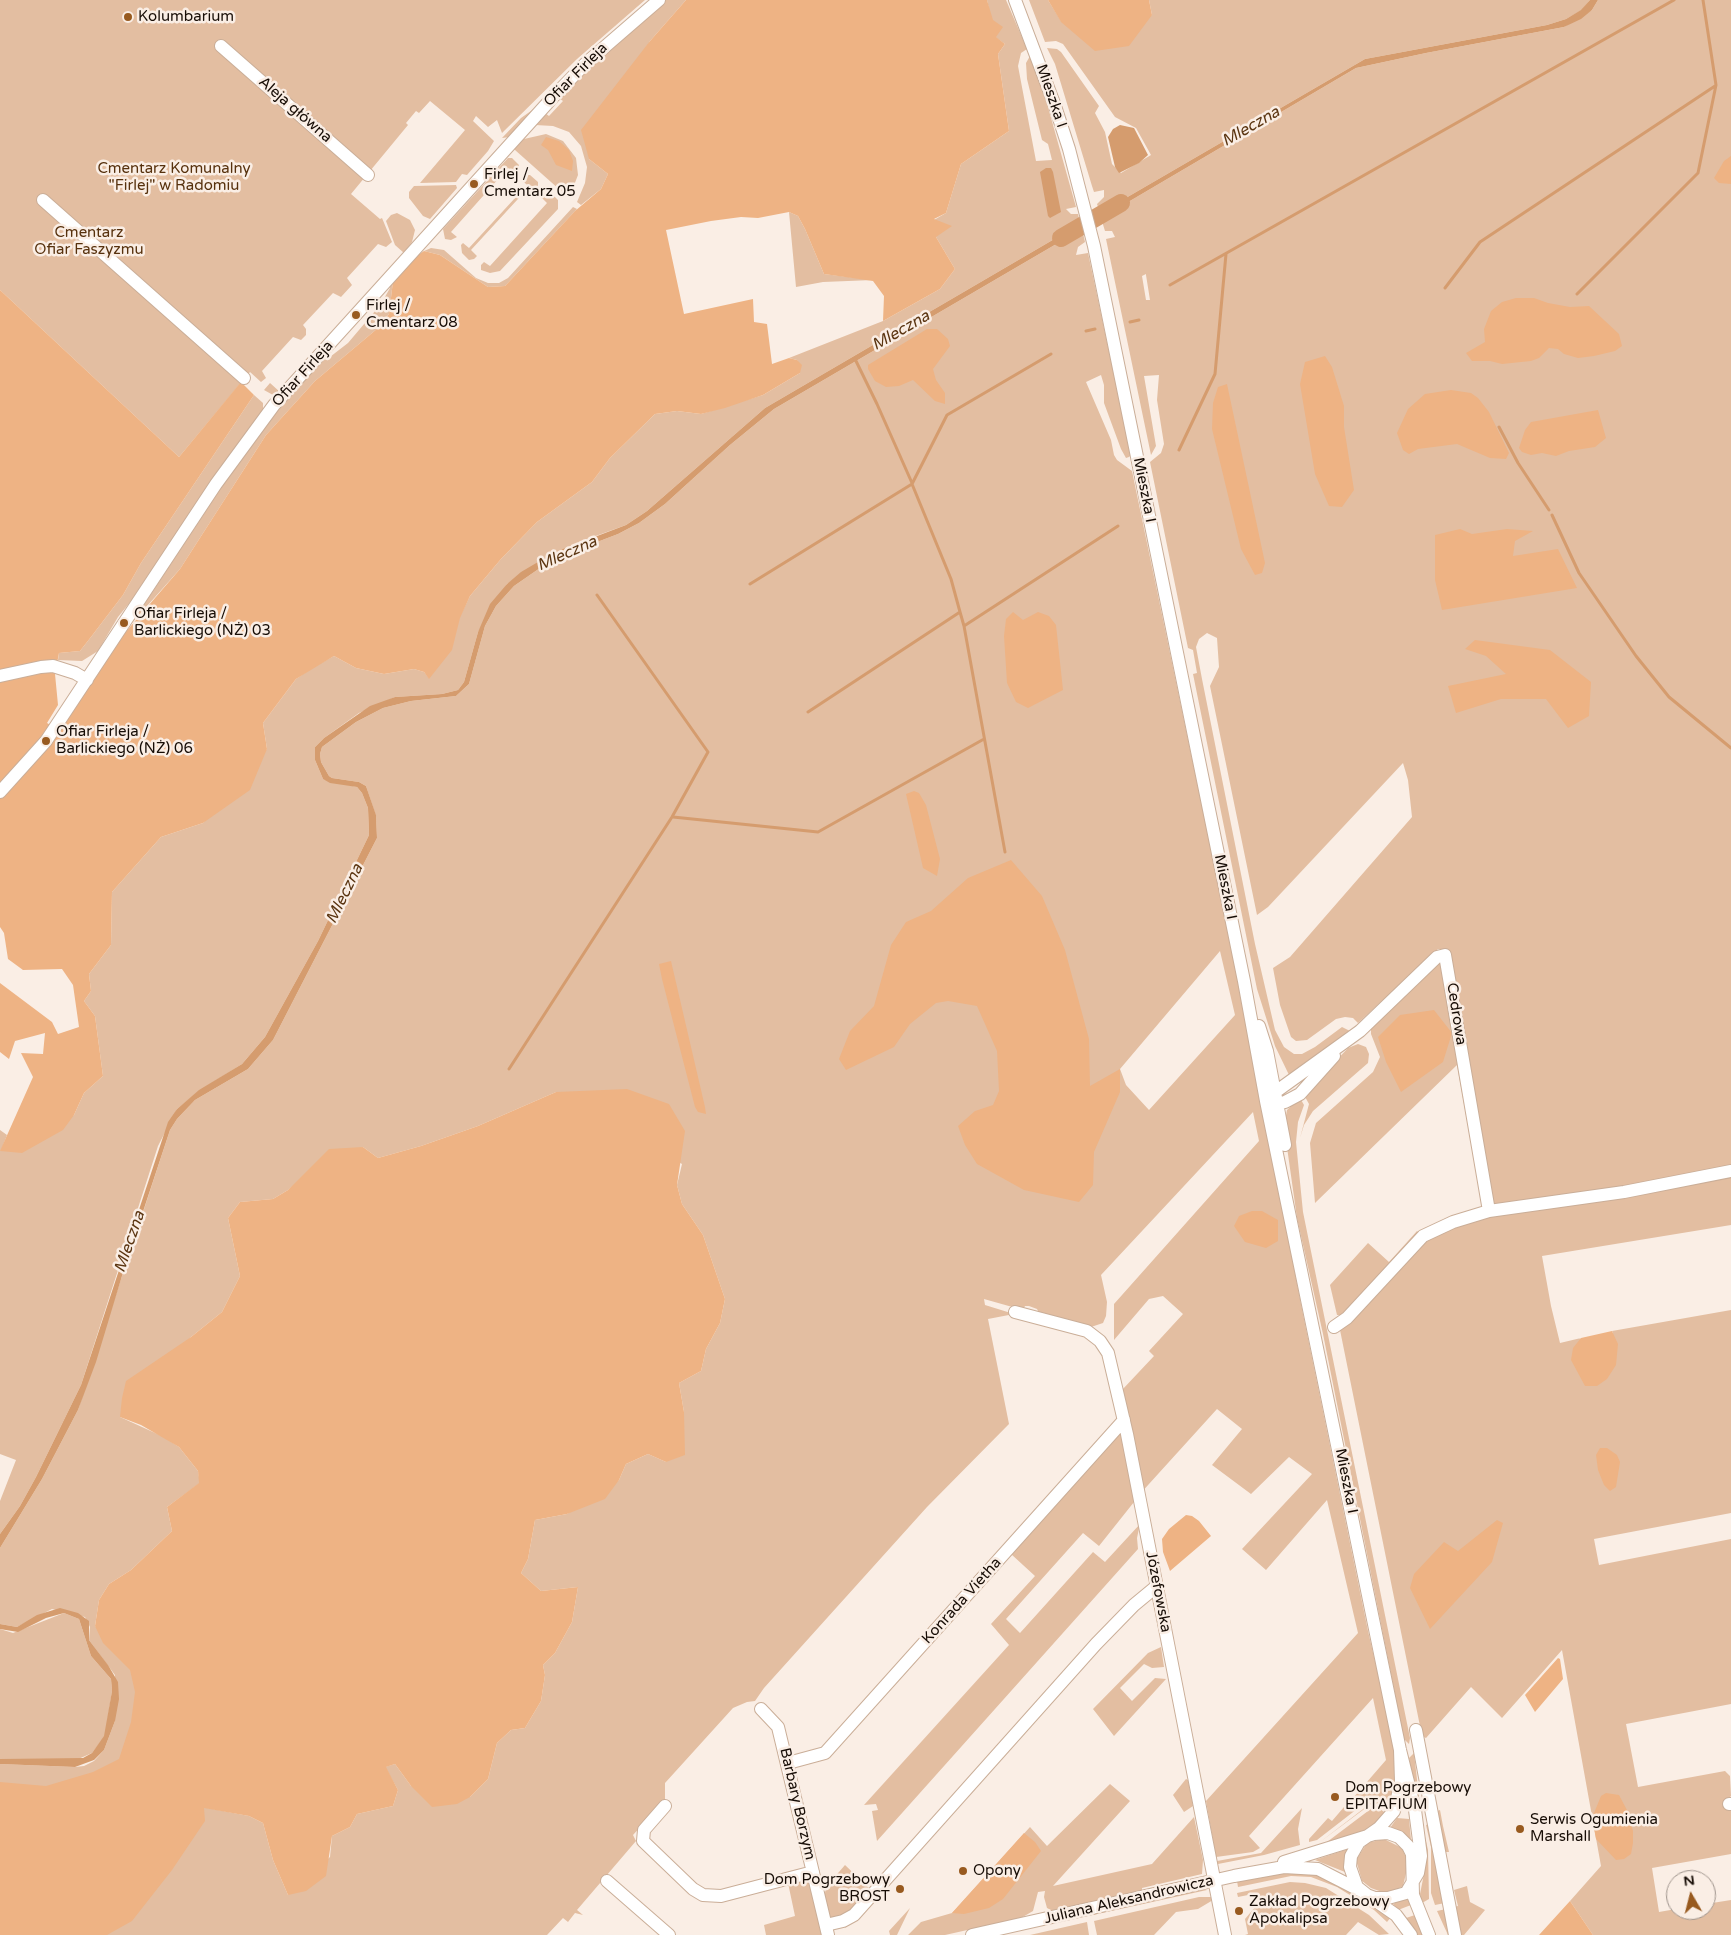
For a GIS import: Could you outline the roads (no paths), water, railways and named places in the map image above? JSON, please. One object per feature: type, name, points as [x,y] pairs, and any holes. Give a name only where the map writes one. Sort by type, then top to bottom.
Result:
[{"type":"street","name":"Ofiar Firleja","points":[[0,792],[46,740],[225,470],[274,405],[553,97],[585,64],[658,0]]},
{"type":"street","name":"Mieszka I","points":[[1016,2],[1055,106],[1084,202],[1094,246],[1244,981],[1289,1166],[1291,1212],[1400,1750]]},
{"type":"street","name":"Aleja główna","points":[[222,46],[368,175]]},
{"type":"street","points":[[43,200],[244,378]]},
{"type":"street","points":[[0,676],[41,666],[66,670],[87,680]]},
{"type":"street","points":[[66,670],[77,694]]},
{"type":"street","name":"Cedrowa","points":[[1272,1099],[1286,1084],[1342,1046],[1360,1031],[1437,957],[1444,955],[1489,1211]]},
{"type":"street","name":"Mieszka I","points":[[1244,981],[1267,1051],[1272,1099]]},
{"type":"street","name":"Cedrowa","points":[[1272,1099],[1285,1102],[1300,1094],[1321,1073],[1342,1046]]},
{"type":"street","points":[[1271,1076],[1286,1084]]},
{"type":"street","points":[[1334,1328],[1347,1318],[1423,1236],[1453,1222],[1489,1211],[1624,1192],[1731,1171]]},
{"type":"street","name":"Józefowska","points":[[1016,1312],[1087,1331],[1100,1341],[1108,1353],[1124,1420],[1225,1935]]},
{"type":"street","name":"Konrada Vietha","points":[[788,1764],[825,1753],[1124,1420]]},
{"type":"street","points":[[827,1930],[854,1915],[1096,1644],[1134,1605],[1157,1586]]},
{"type":"street","name":"Barbary Borzym","points":[[761,1709],[778,1727],[827,1930]]},
{"type":"street","points":[[1416,1730],[1455,1935]]},
{"type":"street","points":[[1400,1750],[1418,1746]]},
{"type":"street","points":[[1400,1750],[1402,1781],[1394,1812],[1379,1828],[1355,1847],[1350,1866],[1354,1882],[1364,1893],[1396,1915],[1410,1934]]},
{"type":"street","points":[[1364,1893],[1375,1898],[1395,1897],[1406,1893],[1419,1868],[1420,1850],[1415,1810],[1400,1750]]},
{"type":"street","points":[[665,1806],[644,1830],[643,1841],[693,1890],[703,1895],[721,1896],[813,1872]]},
{"type":"street","points":[[1366,1837],[1388,1833],[1404,1841],[1411,1851],[1414,1860],[1413,1895],[1429,1935]]},
{"type":"street","name":"Juliana Aleksandrowicza","points":[[1256,1872],[1366,1837]]},
{"type":"street","name":"Juliana Aleksandrowicza","points":[[972,1935],[1256,1872],[1291,1867],[1311,1868],[1328,1872],[1364,1893]]},
{"type":"street","points":[[607,1881],[669,1935]]},
{"type":"water","points":[[1590,0],[1598,0],[1592,10],[1581,19],[1564,27],[1356,68],[1101,218],[1100,213],[1365,59],[1547,25],[1566,19],[1581,10]]},
{"type":"water","points":[[1120,125],[1134,128],[1148,155],[1139,163],[1119,173],[1115,167],[1108,137],[1113,129]]},
{"type":"water","points":[[1046,168],[1051,168],[1053,172],[1061,212],[1050,218],[1048,216],[1040,172]]},
{"type":"water","points":[[1080,224],[1082,229],[774,409],[730,445],[665,504],[639,523],[618,534],[553,559],[514,586],[496,606],[485,626],[469,684],[456,696],[411,701],[383,708],[356,722],[322,747],[320,754],[321,762],[329,776],[359,782],[366,786],[376,815],[377,838],[273,1040],[248,1069],[195,1100],[177,1119],[170,1130],[125,1266],[96,1362],[78,1410],[42,1479],[0,1548],[0,1534],[20,1506],[36,1477],[81,1385],[168,1122],[177,1109],[199,1090],[242,1064],[265,1037],[318,941],[369,835],[368,808],[362,793],[357,787],[330,783],[323,779],[315,760],[315,747],[324,738],[370,706],[395,697],[442,694],[458,690],[464,682],[478,632],[490,604],[507,584],[521,572],[555,552],[626,525],[647,511],[765,408]]},
{"type":"water","points":[[60,1608],[78,1613],[89,1621],[89,1640],[118,1682],[119,1699],[115,1721],[104,1750],[94,1760],[75,1767],[0,1764],[0,1759],[83,1758],[92,1753],[104,1736],[112,1691],[111,1679],[91,1656],[79,1619],[64,1613],[46,1618],[18,1632],[0,1629],[0,1624],[17,1627],[37,1615]]},
{"type":"waterway","points":[[1170,285],[1674,0]]},
{"type":"waterway","points":[[1577,294],[1698,173],[1716,85],[1703,0]]},
{"type":"waterway","points":[[1445,288],[1480,242],[1715,86]]},
{"type":"waterway","name":"Mleczna","points":[[1061,238],[1121,203]]},
{"type":"waterway","points":[[1179,450],[1215,374],[1226,254]]},
{"type":"waterway","points":[[1130,322],[1139,320]]},
{"type":"waterway","points":[[1086,331],[1095,329]]},
{"type":"waterway","points":[[912,484],[947,415],[1051,354]]},
{"type":"waterway","points":[[855,359],[912,483]]},
{"type":"waterway","points":[[1499,427],[1518,463],[1549,510]]},
{"type":"waterway","points":[[750,584],[912,484],[951,579],[960,612]]},
{"type":"waterway","points":[[1552,515],[1579,573],[1636,656],[1669,697],[1731,748]]},
{"type":"waterway","points":[[1005,852],[964,626],[1118,526]]},
{"type":"waterway","points":[[509,1069],[672,817],[708,752],[597,595]]},
{"type":"waterway","points":[[808,712],[960,612],[964,626]]},
{"type":"waterway","points":[[673,817],[818,832],[984,739]]},
{"type":"place","name":"Kolumbarium","points":[[128,17]]},
{"type":"place","name":"Firlej / Cmentarz 05","points":[[474,184]]},
{"type":"place","name":"Firlej / Cmentarz 08","points":[[356,315]]},
{"type":"place","name":"Ofiar Firleja / Barlickiego (NŻ) 03","points":[[124,623]]},
{"type":"place","name":"Ofiar Firleja / Barlickiego (NŻ) 06","points":[[46,741]]},
{"type":"place","name":"Dom Pogrzebowy EPITAFIUM","points":[[1335,1797]]},
{"type":"place","name":"Serwis Ogumienia Marshall","points":[[1520,1829]]},
{"type":"place","name":"Opony","points":[[963,1871]]},
{"type":"place","name":"Dom Pogrzebowy BROST","points":[[900,1889]]},
{"type":"place","name":"Zakład Pogrzebowy Apokalipsa","points":[[1239,1911]]},
{"type":"park label","name":"Cmentarz Komunalny \"Firlej\" w Radomiu","points":[[174,178]]},
{"type":"park label","name":"Cmentarz Ofiar Faszyzmu","points":[[89,242]]}]
